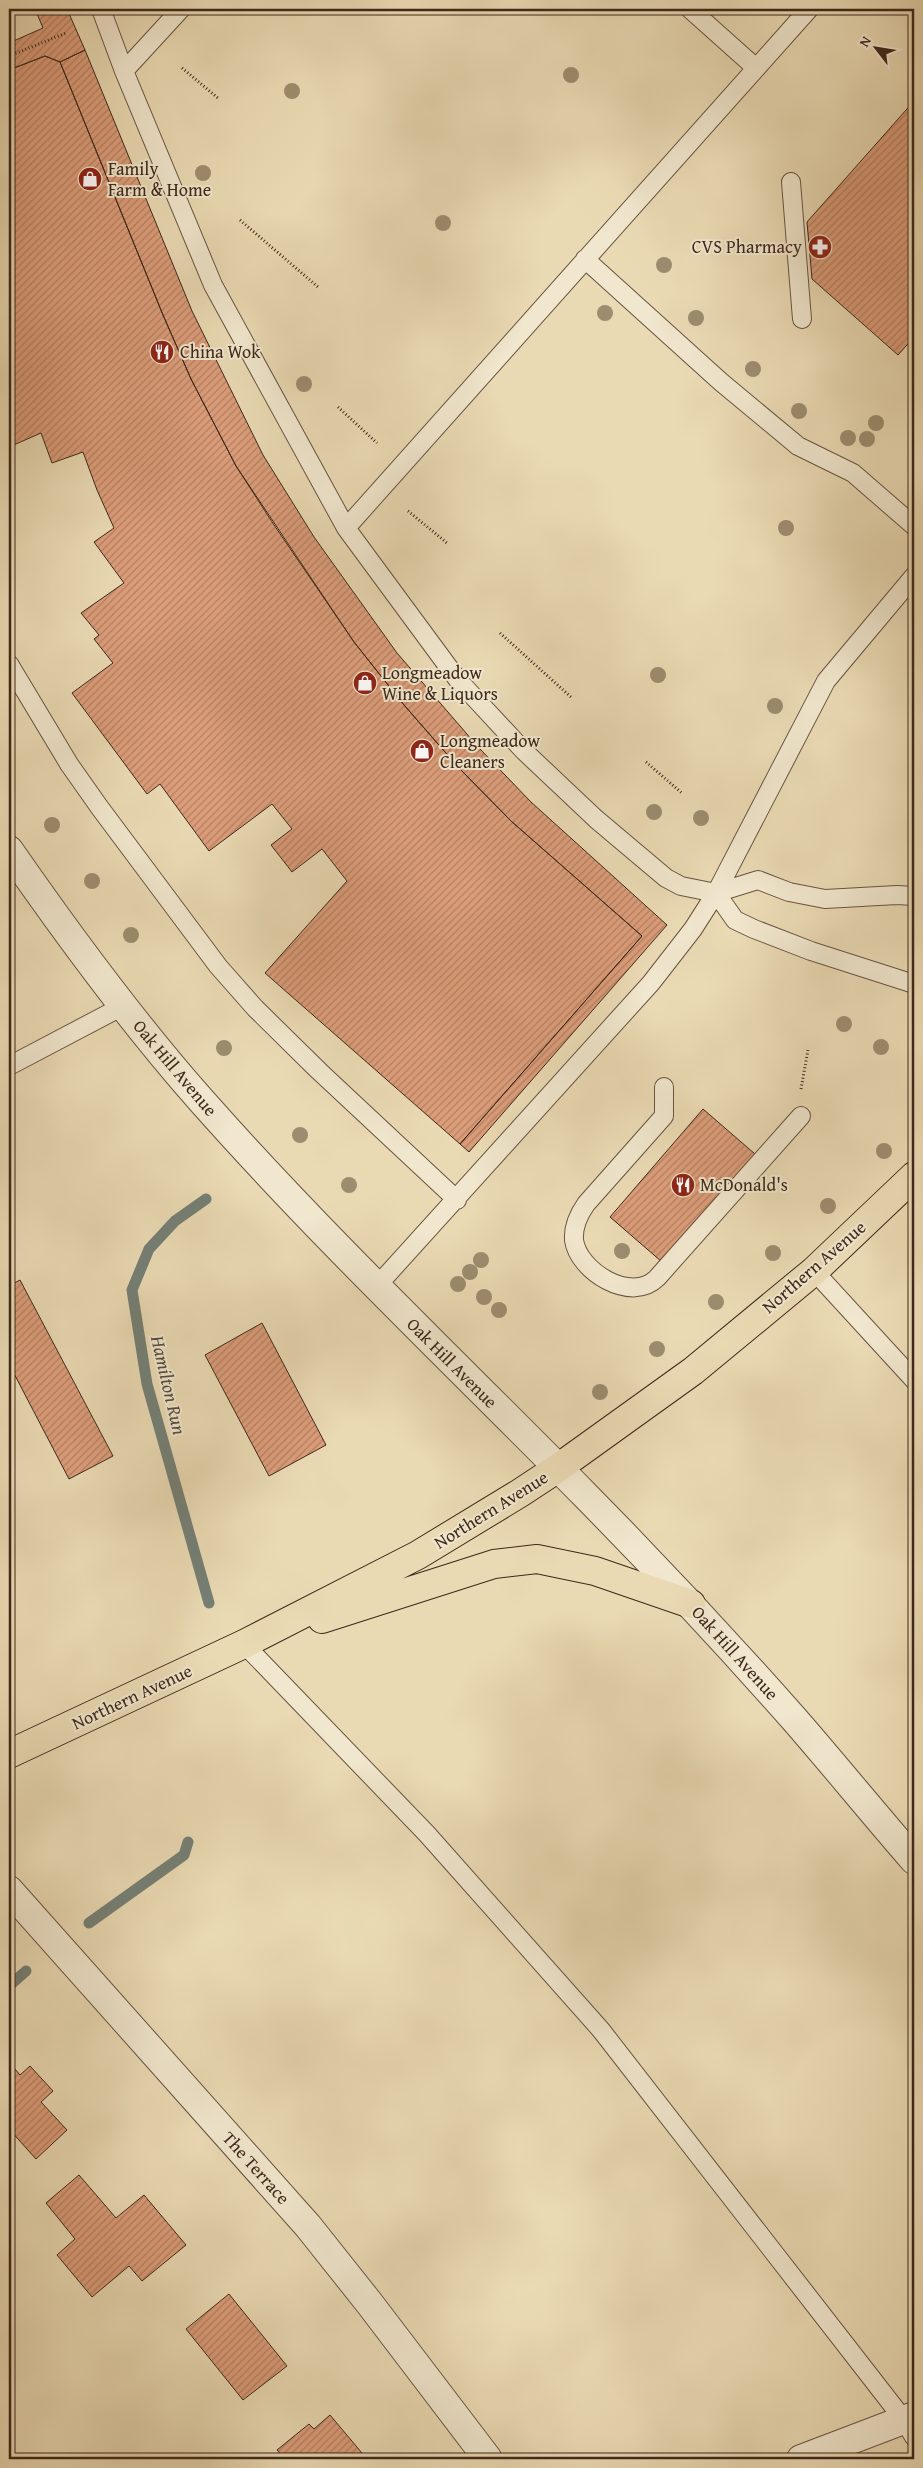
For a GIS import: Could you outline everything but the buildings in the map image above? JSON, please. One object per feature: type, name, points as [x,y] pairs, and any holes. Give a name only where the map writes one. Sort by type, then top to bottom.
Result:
[{"type":"main road","name":"Northern Avenue","points":[[9,1754],[244,1644],[418,1555],[558,1468],[693,1371],[814,1271],[914,1176]]},
{"type":"main road","points":[[244,1644],[494,1564],[537,1559],[595,1570],[691,1604]]},
{"type":"street","name":"Oak Hill Avenue","points":[[9,850],[123,1006],[222,1124],[376,1287],[558,1468],[691,1604],[796,1720],[914,1860]]},
{"type":"street","name":"The Terrace","points":[[9,1890],[308,2226],[488,2459]]},
{"type":"street","points":[[801,2459],[911,2424]]},
{"type":"lane","points":[[101,9],[124,71],[213,285],[346,528],[458,680],[524,751],[596,819],[666,878],[681,886],[716,893],[758,880],[788,892],[825,899],[898,895],[914,896]]},
{"type":"lane","points":[[124,71],[181,9]]},
{"type":"lane","points":[[690,9],[756,68]]},
{"type":"lane","points":[[346,528],[809,9]]},
{"type":"lane","points":[[791,182],[802,319]]},
{"type":"lane","points":[[586,259],[721,382],[798,446],[853,473],[914,526]]},
{"type":"lane","points":[[376,1287],[457,1200],[651,984],[694,929],[716,893],[826,681],[914,576]]},
{"type":"lane","points":[[9,664],[89,794],[218,966],[256,1008],[312,1064],[457,1200]]},
{"type":"lane","points":[[716,893],[735,920],[754,929],[811,952],[914,984]]},
{"type":"lane","points":[[9,1066],[123,1006]]},
{"type":"lane","points":[[664,1087],[664,1116],[586,1204],[578,1217],[575,1231],[576,1247],[582,1258],[604,1277],[623,1287],[646,1286],[657,1278],[801,1116]]},
{"type":"lane","points":[[814,1271],[914,1380]]},
{"type":"lane","points":[[244,1644],[427,1834],[601,2030],[911,2424]]},
{"type":"path","points":[[9,56],[66,33]]},
{"type":"path","points":[[182,68],[218,99]]},
{"type":"path","points":[[240,220],[318,287]]},
{"type":"path","points":[[338,407],[377,442]]},
{"type":"path","points":[[408,511],[447,543]]},
{"type":"path","points":[[500,633],[572,698]]},
{"type":"path","points":[[646,762],[683,794]]},
{"type":"path","points":[[801,1089],[808,1050]]},
{"type":"waterway","name":"Hamilton Run","points":[[206,1199],[175,1221],[149,1249],[132,1290],[147,1384],[209,1603]]},
{"type":"waterway","name":"Hamilton Run","points":[[89,1923],[184,1855],[188,1842]]},
{"type":"waterway","name":"Hamilton Run","points":[[9,1986],[26,1971]]},
{"type":"place","name":"Family Farm & Home","points":[[90,179]]},
{"type":"place","name":"CVS Pharmacy","points":[[820,247]]},
{"type":"place","name":"China Wok","points":[[162,352]]},
{"type":"place","name":"Longmeadow Wine & Liquors","points":[[365,683]]},
{"type":"place","name":"Longmeadow Cleaners","points":[[422,751]]},
{"type":"place","name":"McDonald's","points":[[683,1185]]}]
